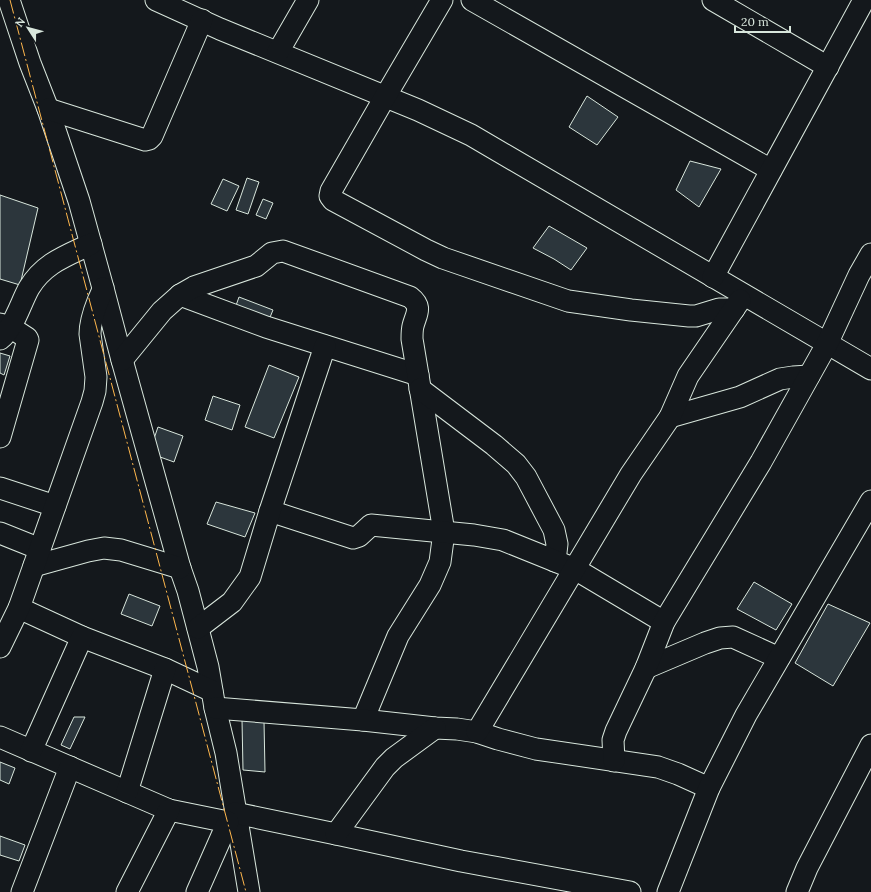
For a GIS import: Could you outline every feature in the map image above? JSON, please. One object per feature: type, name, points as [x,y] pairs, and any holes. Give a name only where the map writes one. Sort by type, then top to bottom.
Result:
[{"type":"street","points":[[9,0],[79,201],[180,568],[188,590],[208,667],[226,753],[234,821],[249,892]]},
{"type":"street","points":[[156,0],[418,110],[471,135],[713,276],[738,302],[828,344],[871,369]]},
{"type":"street","points":[[278,52],[308,0]]},
{"type":"street","points":[[442,0],[331,191],[330,196],[333,200],[443,258],[568,301],[689,316],[696,316],[738,302]]},
{"type":"street","points":[[472,0],[771,170]]},
{"type":"street","points":[[713,0],[828,67]]},
{"type":"street","points":[[713,276],[864,0]]},
{"type":"street","points":[[48,109],[145,140],[149,139],[152,136],[202,20]]},
{"type":"street","points":[[0,437],[28,340],[3,330],[39,274],[53,262],[91,244]]},
{"type":"street","points":[[122,360],[162,311],[180,295],[194,287],[256,266],[272,253],[283,251],[410,297],[416,303],[418,309],[413,327],[412,339],[444,532],[440,562],[430,585],[398,636],[363,720]]},
{"type":"street","points":[[614,760],[613,740],[616,731],[646,668],[664,622],[761,462],[828,344],[859,275],[871,254]]},
{"type":"street","points":[[0,647],[19,608],[95,391],[96,377],[90,326],[98,302],[102,295],[103,288]]},
{"type":"street","points":[[180,295],[325,346],[419,382],[516,464],[526,477],[554,530],[557,544],[555,561]]},
{"type":"street","points":[[477,732],[631,474],[670,417],[688,376],[738,302]]},
{"type":"street","points":[[198,628],[232,602],[250,577],[270,510],[325,346]]},
{"type":"street","points":[[670,417],[740,397],[780,379],[809,376]]},
{"type":"street","points":[[0,488],[55,506]]},
{"type":"street","points":[[668,892],[709,788],[746,715],[871,501]]},
{"type":"street","points":[[270,510],[353,538],[359,536],[371,525],[444,532],[503,540],[575,569],[664,622]]},
{"type":"street","points":[[0,533],[37,558],[104,548],[121,550],[180,568]]},
{"type":"street","points":[[19,608],[82,637],[164,668],[214,699],[363,720],[477,732],[536,749],[658,767],[709,788]]},
{"type":"street","points":[[31,751],[82,637]]},
{"type":"street","points":[[646,668],[705,643],[720,638],[733,637],[779,658]]},
{"type":"street","points":[[127,792],[164,668]]},
{"type":"street","points":[[336,834],[385,767],[394,758],[436,728]]},
{"type":"street","points":[[0,737],[169,810],[234,821],[336,834],[461,861],[630,892]]},
{"type":"street","points":[[797,892],[807,868],[871,745]]},
{"type":"street","points":[[22,892],[70,767]]},
{"type":"street","points":[[127,892],[169,810]]},
{"type":"street","points":[[197,892],[234,821]]},
{"type":"building","points":[[587,96],[618,117],[597,145],[569,127]]},
{"type":"building","points":[[690,161],[721,169],[699,207],[676,190]]},
{"type":"building","points":[[247,178],[259,182],[248,214],[236,210]]},
{"type":"building","points":[[223,179],[239,186],[227,211],[211,204]]},
{"type":"building","points":[[0,195],[38,208],[20,285],[0,279]]},
{"type":"building","points":[[263,199],[273,203],[266,219],[256,215]]},
{"type":"building","points":[[549,226],[587,248],[571,270],[533,248]]},
{"type":"building","points":[[239,297],[273,310],[266,327],[233,314]]},
{"type":"building","points":[[0,353],[10,356],[4,375],[0,373]]},
{"type":"building","points":[[269,365],[299,377],[274,438],[245,427]]},
{"type":"building","points":[[213,396],[240,405],[232,430],[205,420]]},
{"type":"building","points":[[158,427],[183,436],[174,462],[149,453]]},
{"type":"building","points":[[216,502],[255,513],[245,537],[207,524]]},
{"type":"building","points":[[754,582],[792,604],[776,630],[737,609]]},
{"type":"building","points":[[129,594],[160,606],[152,626],[121,614]]},
{"type":"building","points":[[828,604],[870,623],[833,686],[795,663]]},
{"type":"building","points":[[74,717],[85,717],[70,749],[61,745]]},
{"type":"building","points":[[242,720],[264,721],[265,772],[243,770]]},
{"type":"building","points":[[0,762],[15,768],[9,784],[0,780]]},
{"type":"building","points":[[0,836],[25,845],[19,861],[0,855]]},
{"type":"power","points":[[10,0],[246,892]]}]
